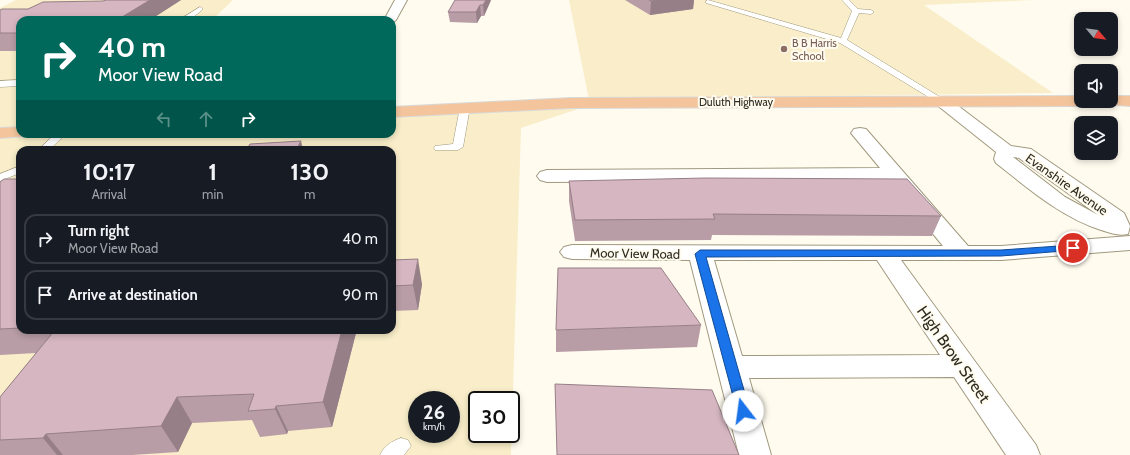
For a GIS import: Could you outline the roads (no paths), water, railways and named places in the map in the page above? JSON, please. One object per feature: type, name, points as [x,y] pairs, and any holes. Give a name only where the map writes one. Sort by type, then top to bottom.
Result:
[{"type":"main road","name":"Duluth Highway","points":[[396,112],[465,107],[577,103],[1074,101]]},
{"type":"main road","points":[[1118,101],[1130,101]]},
{"type":"main road","points":[[0,133],[16,132]]},
{"type":"street","points":[[392,16],[401,0]]},
{"type":"street","name":"Evanshire Avenue","points":[[943,102],[1006,151],[1024,153],[1116,218],[1127,236]]},
{"type":"street","points":[[860,133],[962,253]]},
{"type":"street","name":"Evanshire Avenue","points":[[1006,151],[1004,159],[1058,201],[1090,220],[1127,236]]},
{"type":"street","points":[[547,176],[894,174]]},
{"type":"street","points":[[1033,182],[1061,179]]},
{"type":"street","name":"Moor View Road","points":[[572,252],[700,254],[1001,253],[1127,236]]},
{"type":"street","name":"High Brow Street","points":[[884,253],[1024,455]]},
{"type":"street","points":[[700,254],[756,455]]},
{"type":"street","points":[[731,367],[962,366]]},
{"type":"lane","points":[[845,0],[856,12],[872,12]]},
{"type":"lane","points":[[708,2],[844,41],[943,102]]},
{"type":"lane","points":[[191,16],[200,9]]},
{"type":"lane","points":[[844,41],[856,12]]},
{"type":"lane","points":[[0,84],[16,83]]},
{"type":"lane","points":[[439,148],[458,147],[465,107]]},
{"type":"lane","points":[[48,146],[56,138]]},
{"type":"lane","points":[[1,177],[16,171]]},
{"type":"place","name":"B B Harris School","points":[[784,49]]}]
